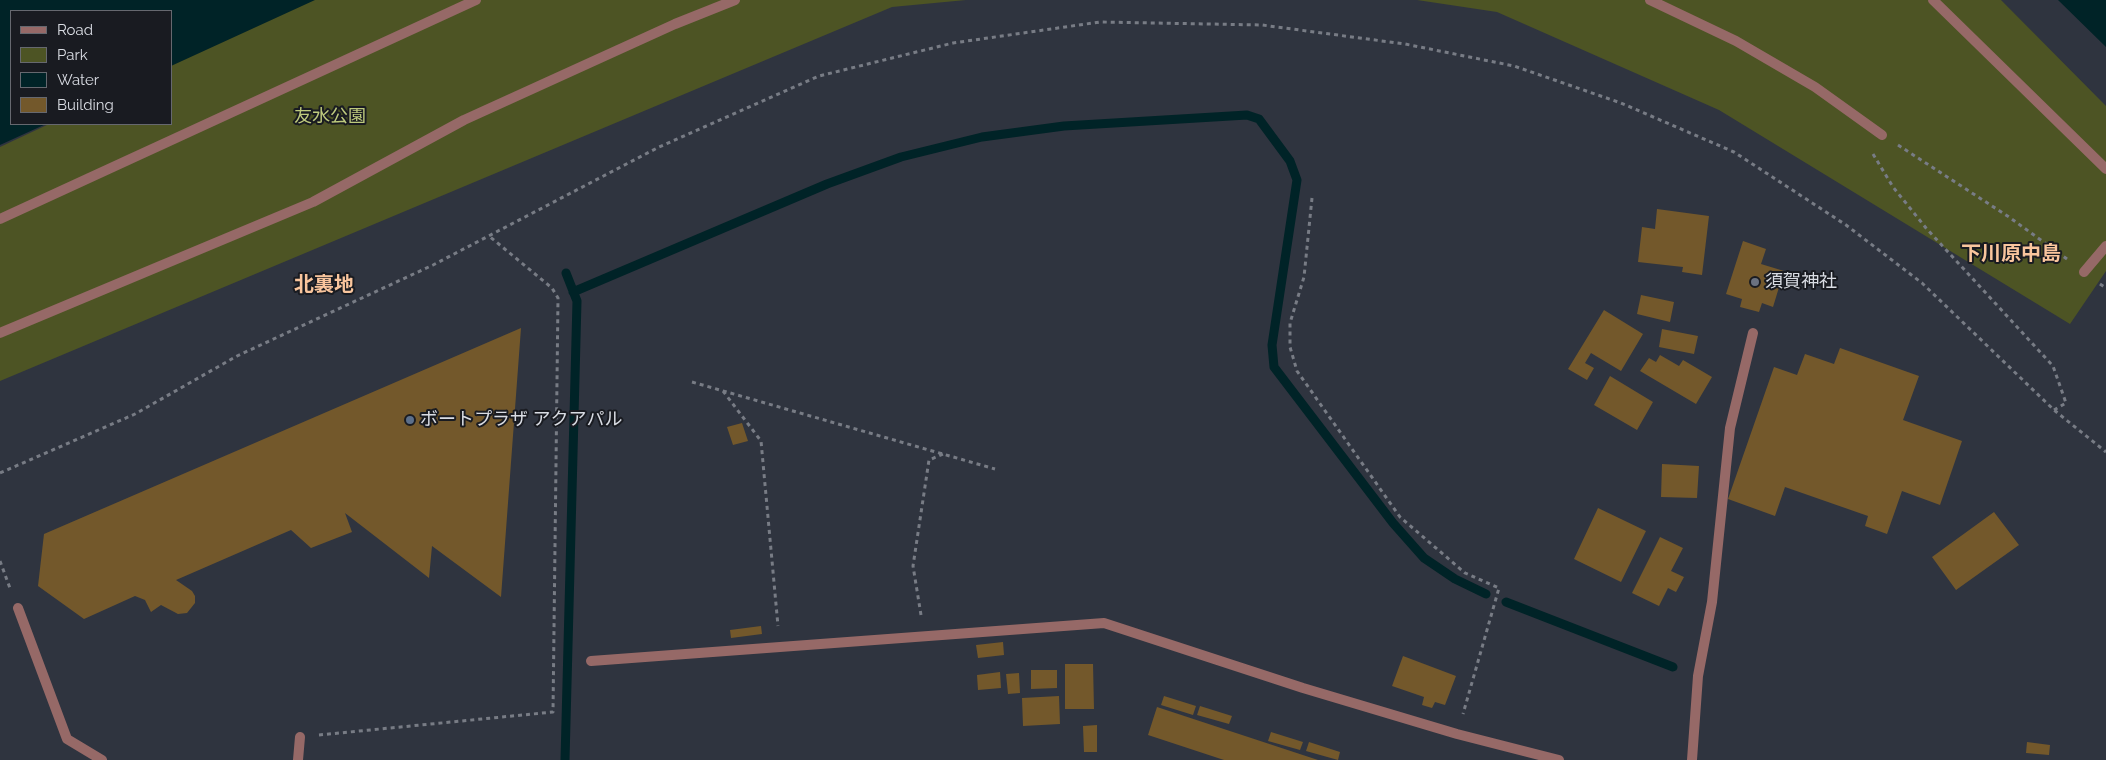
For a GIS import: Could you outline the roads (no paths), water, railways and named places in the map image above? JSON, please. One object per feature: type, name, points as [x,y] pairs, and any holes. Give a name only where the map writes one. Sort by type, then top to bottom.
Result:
[{"type":"street","points":[[0,218],[476,0]]},
{"type":"street","points":[[0,333],[313,202],[464,120],[675,24],[734,0]]},
{"type":"street","points":[[1650,0],[1736,41],[1815,88],[1882,135]]},
{"type":"street","points":[[1933,0],[2106,169]]},
{"type":"street","points":[[2084,272],[2106,246]]},
{"type":"street","points":[[1692,760],[1698,676],[1712,602],[1730,428],[1753,333]]},
{"type":"street","points":[[18,608],[67,739],[102,760]]},
{"type":"street","points":[[591,660],[1104,623],[1303,688],[1457,734],[1558,760]]},
{"type":"street","points":[[298,760],[300,737]]},
{"type":"water","points":[[0,0],[315,0],[172,66],[172,10],[10,10],[10,125],[44,125],[0,145]]},
{"type":"water","points":[[2058,0],[2106,0],[2106,47]]},
{"type":"waterway","points":[[573,292],[827,184],[901,157],[982,137],[1064,126],[1247,115],[1259,119],[1290,161],[1297,180],[1272,345],[1274,367],[1393,523],[1424,558],[1455,579],[1486,594]]},
{"type":"waterway","points":[[565,760],[577,301],[566,273]]},
{"type":"waterway","points":[[1506,602],[1673,667]]},
{"type":"place","name":"須賀神社","points":[[1755,282]]},
{"type":"place","name":"ボートプラザ アクアパル","points":[[410,420]]},
{"type":"district","name":"下川原中島","points":[[2011,254]]},
{"type":"district","name":"北裏地","points":[[324,285]]},
{"type":"park label","name":"友水公園","points":[[330,117]]}]
